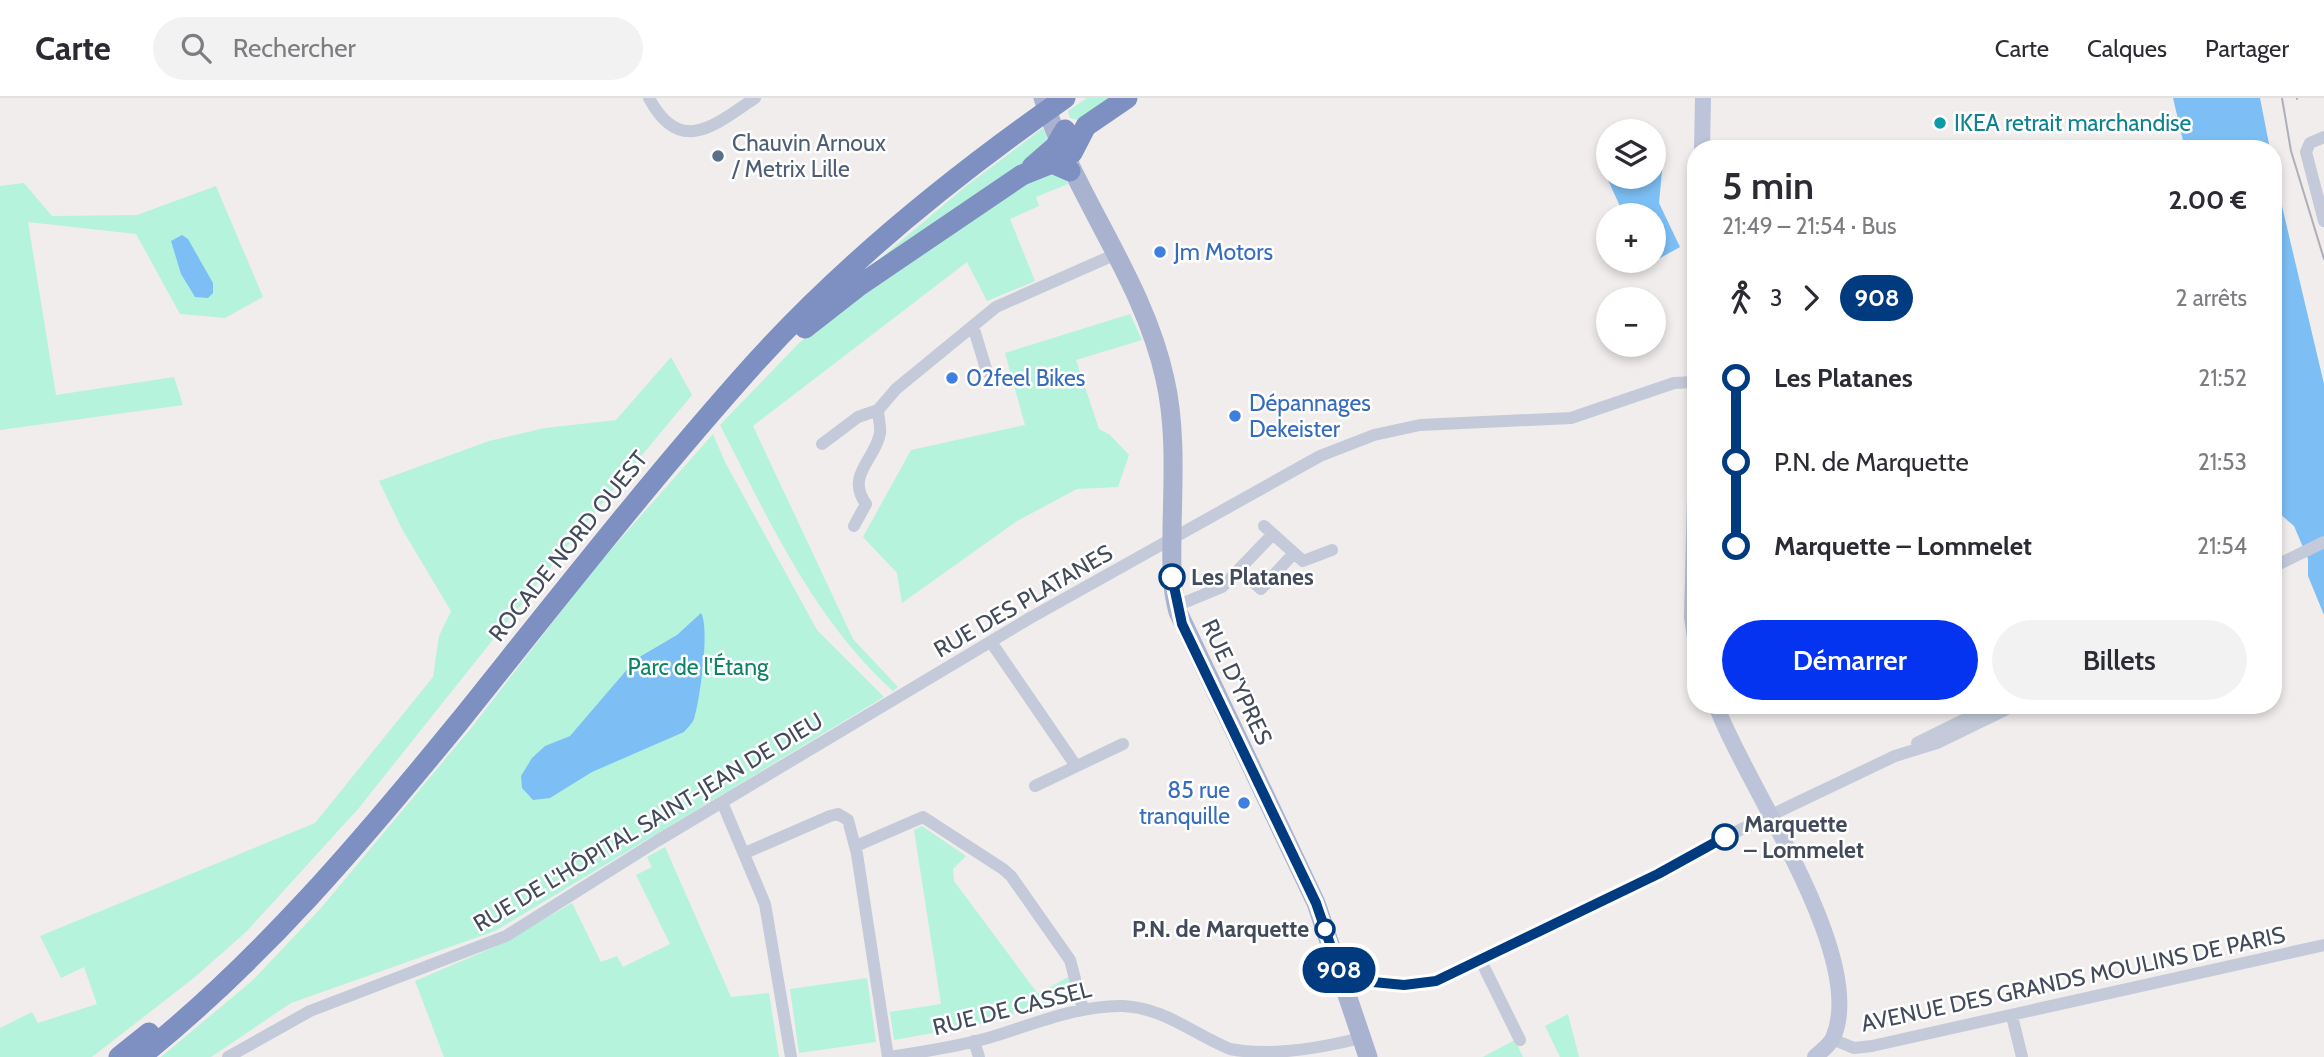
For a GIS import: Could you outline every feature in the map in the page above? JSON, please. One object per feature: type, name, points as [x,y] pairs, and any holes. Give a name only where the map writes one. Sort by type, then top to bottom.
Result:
[{"type":"highway","name":"ROCADE NORD OUEST","points":[[119,1057],[230,961],[325,862],[691,425],[865,254],[957,177],[1042,98]]},
{"type":"highway","name":"ROCADE NORD OUEST","points":[[1021,120],[1065,98]]},
{"type":"highway","points":[[725,390],[860,285],[1022,175],[1067,139],[1127,98]]},
{"type":"highway","name":"ROCADE NORD OUEST","points":[[140,1057],[223,986],[332,875],[691,425]]},
{"type":"main road","name":"RUE D'YPRES","points":[[1042,98],[1067,139]]},
{"type":"main road","name":"RUE D'YPRES","points":[[1056,98],[1086,195],[1142,310],[1166,380],[1171,424],[1172,540],[1176,607],[1316,903],[1368,1057]]},
{"type":"street","points":[[649,98],[668,123],[694,133],[708,130],[755,98]]},
{"type":"street","points":[[1702,140],[1703,98]]},
{"type":"street","points":[[2324,137],[2307,148],[2306,158],[2324,221]]},
{"type":"street","points":[[822,444],[858,417],[878,410],[896,389],[996,307],[1116,254]]},
{"type":"street","points":[[973,326],[987,372]]},
{"type":"street","name":"RUE DES PLATANES","points":[[895,699],[1298,467],[1374,435],[1450,421],[1570,418],[1674,383],[1687,382]]},
{"type":"street","points":[[854,526],[866,504],[861,498],[859,473],[880,433],[878,410]]},
{"type":"street","points":[[1176,607],[1217,590],[1240,570],[1269,530],[1303,561],[1332,550]]},
{"type":"street","points":[[2282,562],[2324,542]]},
{"type":"street","points":[[1240,570],[1261,589],[1294,553]]},
{"type":"street","points":[[990,642],[1076,766]]},
{"type":"street","name":"RUE DE L'HÔPITAL SAINT-JEAN DE DIEU","points":[[228,1057],[310,1011],[506,936],[895,699]]},
{"type":"street","points":[[1720,714],[1831,948],[1839,995],[1832,1039],[1815,1057]]},
{"type":"street","points":[[1342,979],[1404,985],[1426,984],[1977,714]]},
{"type":"street","points":[[1895,756],[1937,743],[1997,714]]},
{"type":"street","points":[[1035,786],[1122,744]]},
{"type":"street","points":[[722,802],[762,894],[771,927],[791,1057]]},
{"type":"street","points":[[745,853],[838,814],[848,820],[856,846],[888,1057]]},
{"type":"street","points":[[856,846],[923,817],[1003,869],[1011,876],[1070,960],[1083,1010]]},
{"type":"street","name":"AVENUE DES GRANDS MOULINS DE PARIS","points":[[1832,1039],[1854,1048],[1872,1046],[2324,946]]},
{"type":"street","points":[[1480,959],[1520,1040]]},
{"type":"street","name":"RUE DE CASSEL","points":[[888,1057],[974,1041],[1083,1010],[1119,1006],[1151,1010],[1234,1054],[1302,1052],[1361,1038]]},
{"type":"street","points":[[2012,1016],[2022,1057]]},
{"type":"street","points":[[974,1041],[979,1057]]},
{"type":"green space","points":[[1087,98],[1118,98],[1079,120],[1070,118],[1068,111]]},
{"type":"green space","points":[[1043,128],[1048,140],[1042,150],[863,273],[965,187]]},
{"type":"green space","points":[[1051,171],[1064,177],[1068,184],[1036,197],[1039,206],[1010,219],[1035,281],[987,301],[967,262],[753,426],[853,639],[898,687],[893,691],[865,663],[816,600],[794,566],[720,425],[799,343],[840,311],[1042,173]]},
{"type":"green space","points":[[24,183],[52,216],[137,215],[216,186],[263,297],[225,318],[180,314],[136,234],[28,222],[56,395],[174,377],[183,405],[0,430],[0,186]]},
{"type":"green space","points":[[1130,314],[1142,340],[1076,360],[1099,429],[1110,435],[1129,455],[1118,487],[1077,489],[1017,521],[902,603],[897,573],[863,537],[911,450],[1025,425],[1005,353]]},
{"type":"green space","points":[[671,357],[692,395],[598,508],[358,809],[246,932],[195,977],[92,1057],[0,1057],[0,1028],[32,1012],[38,1023],[97,1004],[84,967],[61,978],[40,936],[315,823],[433,677],[439,636],[451,611],[402,529],[379,481],[489,441],[545,428],[616,420]]},
{"type":"green space","name":"Parc de l'Étang","points":[[713,434],[725,462],[817,630],[884,697],[495,931],[291,1003],[211,1057],[161,1057],[253,980],[321,908],[472,727],[593,570]]},
{"type":"green space","points":[[922,826],[966,856],[953,869],[954,881],[1038,994],[1070,976],[1075,995],[972,1026],[894,1040],[890,1012],[941,1004],[914,830]]},
{"type":"green space","points":[[665,847],[731,997],[769,993],[779,1057],[444,1057],[415,981],[499,945],[572,903],[601,962],[617,956],[623,967],[670,944],[636,875],[652,867],[647,857]]},
{"type":"green space","points":[[867,978],[876,1042],[799,1053],[790,989]]},
{"type":"green space","points":[[1568,1014],[1579,1057],[1560,1057],[1545,1026]]},
{"type":"green space","points":[[1515,1040],[1523,1057],[1483,1057]]},
{"type":"water","points":[[2173,98],[2260,98],[2268,140],[2183,140]]},
{"type":"water","points":[[1612,189],[1660,189],[1659,203],[1619,203]]},
{"type":"water","points":[[2282,206],[2324,384],[2324,615],[2308,576],[2308,559],[2294,526],[2282,516]]},
{"type":"water","points":[[1666,218],[1680,247],[1666,255]]},
{"type":"water","points":[[182,235],[188,239],[213,283],[213,293],[208,298],[195,297],[181,274],[171,241]]},
{"type":"water","points":[[701,613],[705,633],[699,697],[694,719],[684,732],[592,772],[550,798],[533,800],[522,788],[521,776],[532,758],[545,746],[570,736],[636,659],[677,635]]},
{"type":"tram line","points":[[2282,98],[2291,151],[2324,259]]},
{"type":"bus line","name":"908","points":[[1172,577],[1176,607],[1182,624],[1291,856],[1316,903],[1342,979],[1404,985],[1436,981],[1658,874],[1688,855],[1725,837]]},
{"type":"place","name":"IKEA retrait marchandise","points":[[1940,123]]},
{"type":"place","name":"Chauvin Arnoux / Metrix Lille","points":[[718,156]]},
{"type":"place","name":"Jm Motors","points":[[1160,252]]},
{"type":"place","name":"02feel Bikes","points":[[952,378]]},
{"type":"place","name":"Dépannages Dekeister","points":[[1235,416]]},
{"type":"place","name":"Les Platanes","points":[[1172,577]]},
{"type":"place","name":"85 rue tranquille","points":[[1244,803]]},
{"type":"place","name":"Marquette – Lommelet","points":[[1725,837]]},
{"type":"place","name":"P.N. de Marquette","points":[[1325,929]]}]
